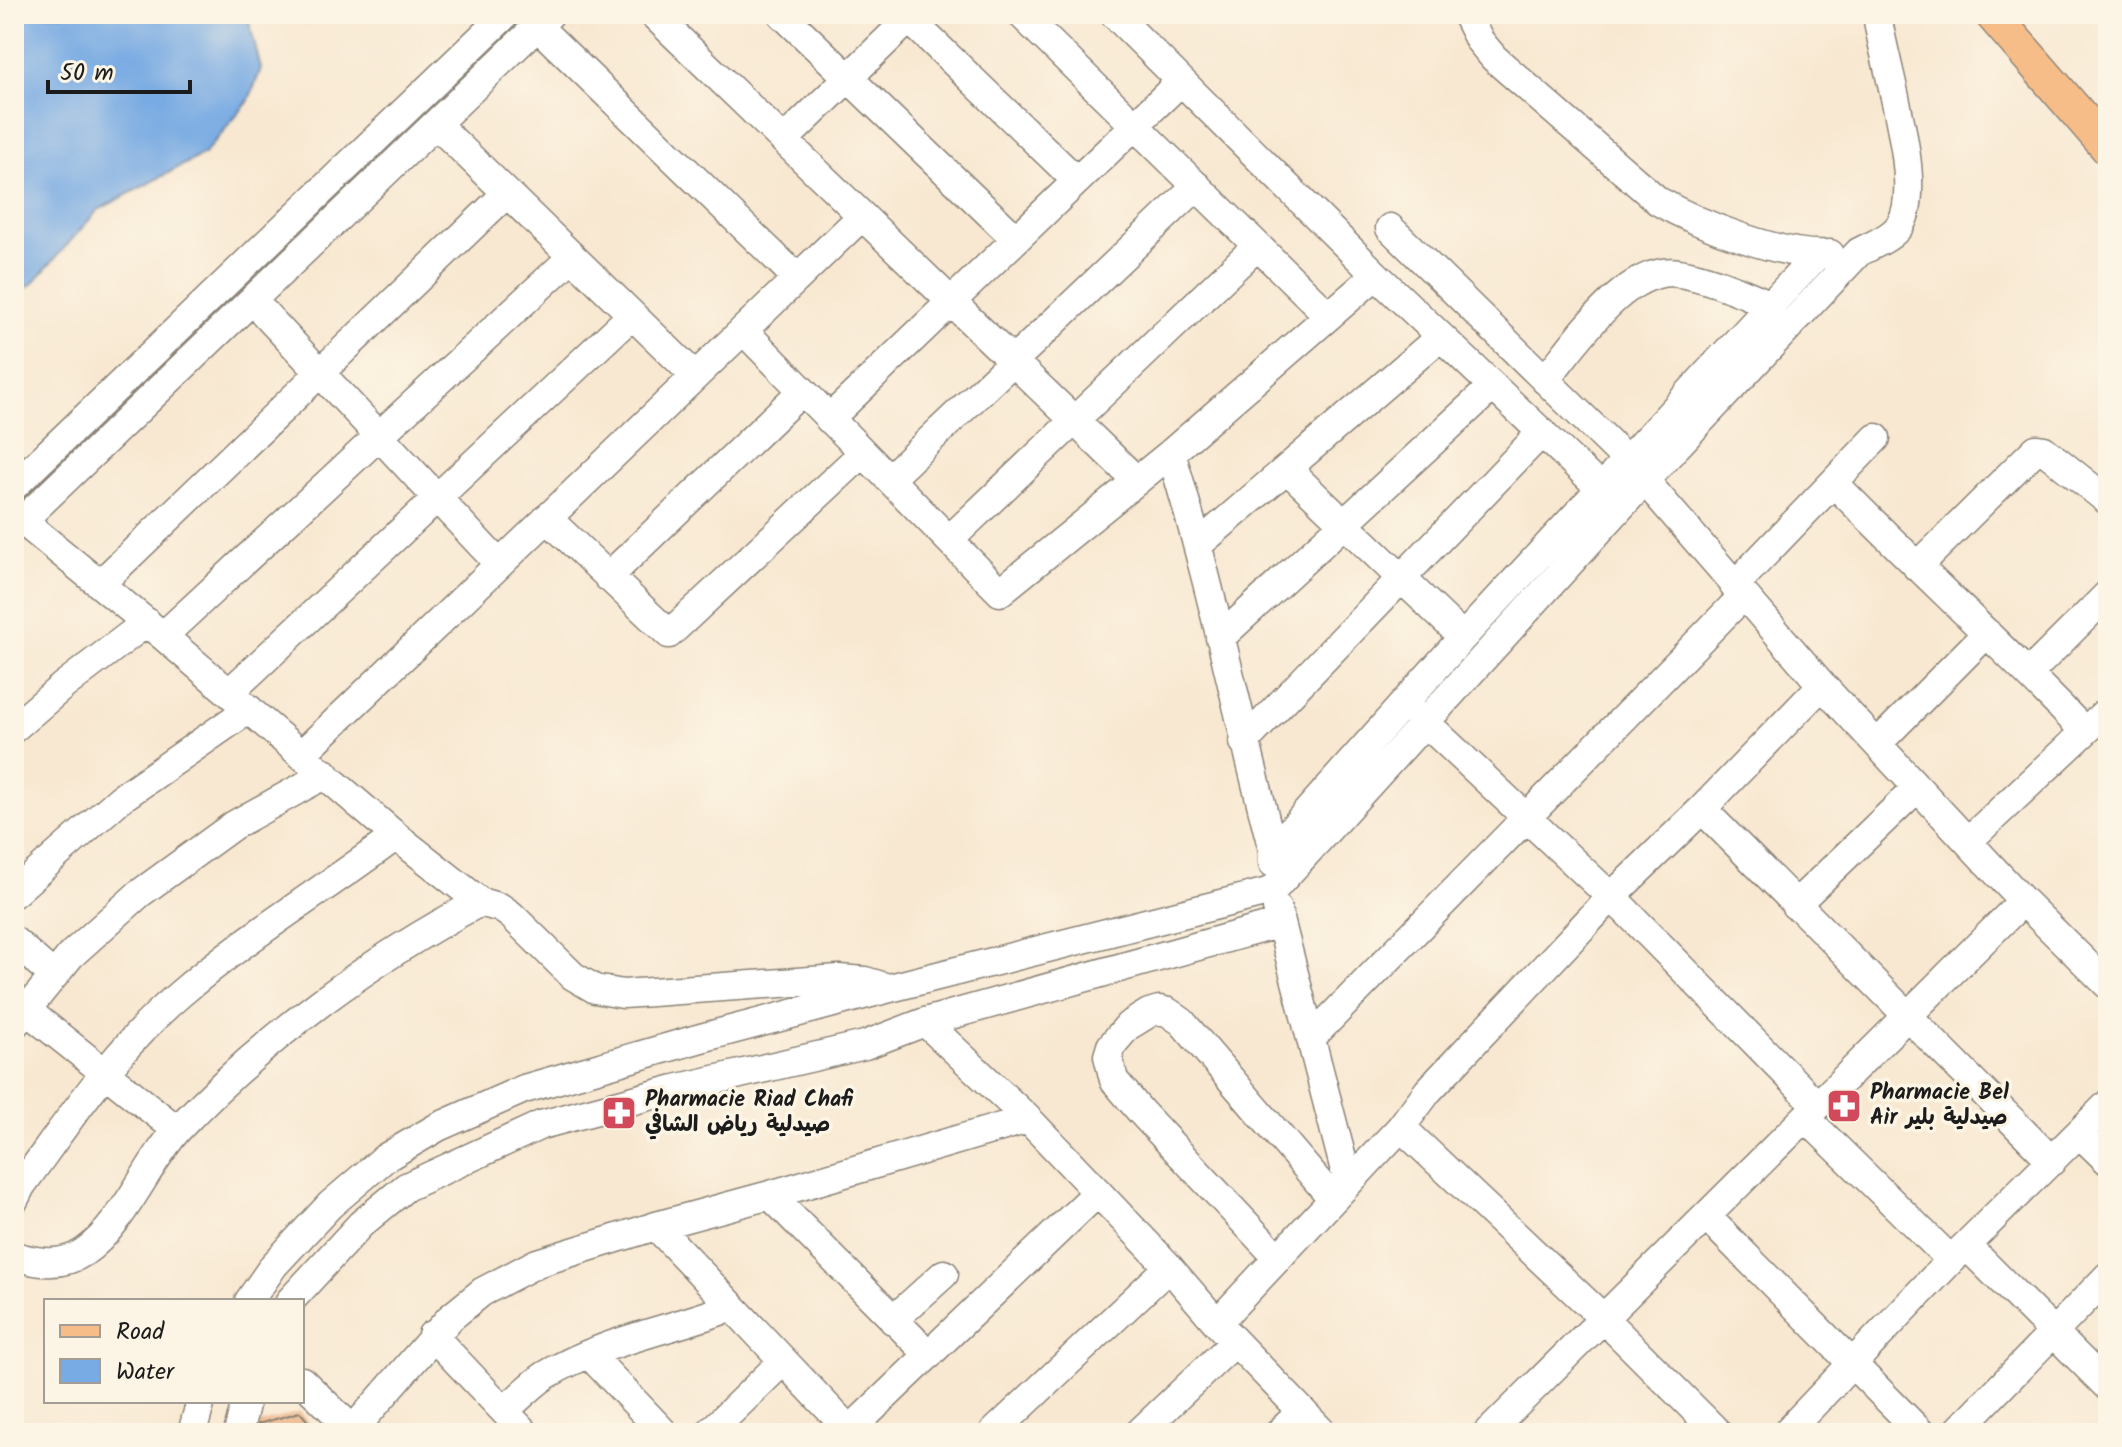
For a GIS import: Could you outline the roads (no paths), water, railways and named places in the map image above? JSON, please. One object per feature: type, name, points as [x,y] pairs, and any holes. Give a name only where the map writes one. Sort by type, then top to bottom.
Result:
[{"type":"main road","points":[[1992,14],[2108,148]]},
{"type":"street","points":[[14,486],[506,14]]},
{"type":"street","points":[[653,14],[1137,481]]},
{"type":"street","points":[[782,14],[1016,239]]},
{"type":"street","points":[[1021,14],[1329,316]]},
{"type":"street","points":[[1114,14],[1376,275],[1611,498]]},
{"type":"street","points":[[1466,14],[1479,40],[1494,58],[1658,201],[1684,216],[1740,235],[1817,255],[1859,252]]},
{"type":"street","points":[[1636,470],[1859,252],[1884,239],[1900,225],[1909,197],[1906,154],[1877,14]]},
{"type":"street","points":[[784,140],[909,16],[1077,181]]},
{"type":"street","points":[[797,278],[543,20],[253,301],[18,518],[240,700],[396,836],[480,902],[501,908],[511,915],[573,976],[595,989],[623,994],[839,979],[865,981],[890,988]]},
{"type":"street","points":[[829,419],[1181,81]]},
{"type":"street","points":[[436,124],[695,376]]},
{"type":"street","points":[[889,479],[1197,186]]},
{"type":"street","points":[[100,584],[507,193]]},
{"type":"street","points":[[302,754],[862,216]]},
{"type":"street","points":[[1390,228],[1636,470],[1822,685],[2023,901],[2108,985]]},
{"type":"street","points":[[949,540],[1257,246]]},
{"type":"street","points":[[1273,850],[1415,712],[1611,498],[1817,255]]},
{"type":"street","points":[[14,728],[63,686],[155,629],[379,436],[572,257]]},
{"type":"street","points":[[1545,380],[1609,305],[1646,277],[1676,272],[1705,279],[1772,305]]},
{"type":"street","points":[[743,330],[1000,592],[1171,453],[1376,275]]},
{"type":"street","points":[[253,301],[499,564]]},
{"type":"street","points":[[14,893],[120,799],[240,700],[437,498],[632,315]]},
{"type":"street","points":[[1199,544],[1440,337]]},
{"type":"street","points":[[1220,638],[1493,386]]},
{"type":"street","points":[[608,577],[802,391]]},
{"type":"street","points":[[1244,742],[1542,432]]},
{"type":"street","points":[[1311,1038],[1525,818],[1739,591],[1876,438]]},
{"type":"street","points":[[1917,567],[2036,449],[2044,450],[2108,501]]},
{"type":"street","points":[[547,518],[669,634],[863,453]]},
{"type":"street","points":[[1171,453],[1199,544],[1244,742],[1273,850],[1272,891],[1311,1038],[1340,1190]]},
{"type":"street","points":[[1287,469],[1463,637]]},
{"type":"street","points":[[1834,483],[2029,673],[2084,731]]},
{"type":"street","points":[[250,1299],[274,1265],[330,1205],[385,1158],[438,1127],[524,1089],[701,1038],[1272,891],[1415,712],[1463,637],[1611,498]]},
{"type":"street","points":[[2029,673],[2108,594]]},
{"type":"street","points":[[1877,744],[1987,633]]},
{"type":"street","points":[[1139,1433],[1226,1332],[1278,1258],[1401,1127],[1428,1091],[1611,897],[1702,809],[1822,685]]},
{"type":"street","points":[[1968,841],[2108,710]]},
{"type":"street","points":[[1415,712],[1611,897],[1812,1112],[1958,1252],[2052,1332],[2108,1387]]},
{"type":"street","points":[[177,1130],[103,1072],[19,1017],[71,955],[139,894],[234,825],[326,774]]},
{"type":"street","points":[[1795,905],[1917,788]]},
{"type":"street","points":[[1702,809],[2052,1161]]},
{"type":"street","points":[[14,1200],[103,1072],[178,995],[260,931],[396,836]]},
{"type":"street","points":[[1488,1433],[2023,901]]},
{"type":"street","points":[[14,1256],[38,1263],[64,1262],[83,1253],[103,1236],[177,1130],[236,1071],[342,989],[425,931],[480,902]]},
{"type":"street","points":[[292,1299],[361,1224],[406,1187],[529,1131],[590,1110],[865,1045],[925,1022],[1281,923]]},
{"type":"street","points":[[14,941],[54,976]]},
{"type":"street","points":[[1278,1258],[1114,1080],[1108,1056],[1120,1034],[1149,1013],[1159,1010],[1168,1012],[1182,1022],[1340,1190]]},
{"type":"street","points":[[925,1022],[1028,1119],[1323,1433]]},
{"type":"street","points":[[1786,1433],[1958,1252],[2108,1104]]},
{"type":"street","points":[[304,1383],[354,1432],[432,1335],[482,1292],[537,1263],[1028,1119]]},
{"type":"street","points":[[1401,1127],[1605,1320],[1718,1433]]},
{"type":"street","points":[[2079,1133],[2108,1161]]},
{"type":"street","points":[[656,1226],[850,1432],[1098,1192]]},
{"type":"street","points":[[770,1195],[929,1355]]},
{"type":"street","points":[[1707,1217],[1921,1433]]},
{"type":"street","points":[[993,1433],[1169,1267]]},
{"type":"street","points":[[893,1320],[944,1274]]},
{"type":"street","points":[[1956,1433],[2108,1276]]},
{"type":"street","points":[[504,1411],[545,1376],[589,1354],[731,1307]]},
{"type":"street","points":[[432,1335],[525,1433]]},
{"type":"street","points":[[589,1354],[664,1433]]},
{"type":"street","points":[[709,1433],[783,1361]]},
{"type":"street","points":[[192,1433],[200,1403]]},
{"type":"street","points":[[238,1433],[246,1403]]},
{"type":"street","points":[[1279,1433],[1302,1411]]},
{"type":"water","points":[[14,14],[247,14],[261,69],[248,102],[204,154],[98,210],[34,282],[14,298]]},
{"type":"place","name":"Pharmacie Bel Air صيدلية بلير","points":[[1844,1106]]},
{"type":"place","name":"Pharmacie Riad Chafi صيدلية رياض الشافي","points":[[619,1113]]}]
